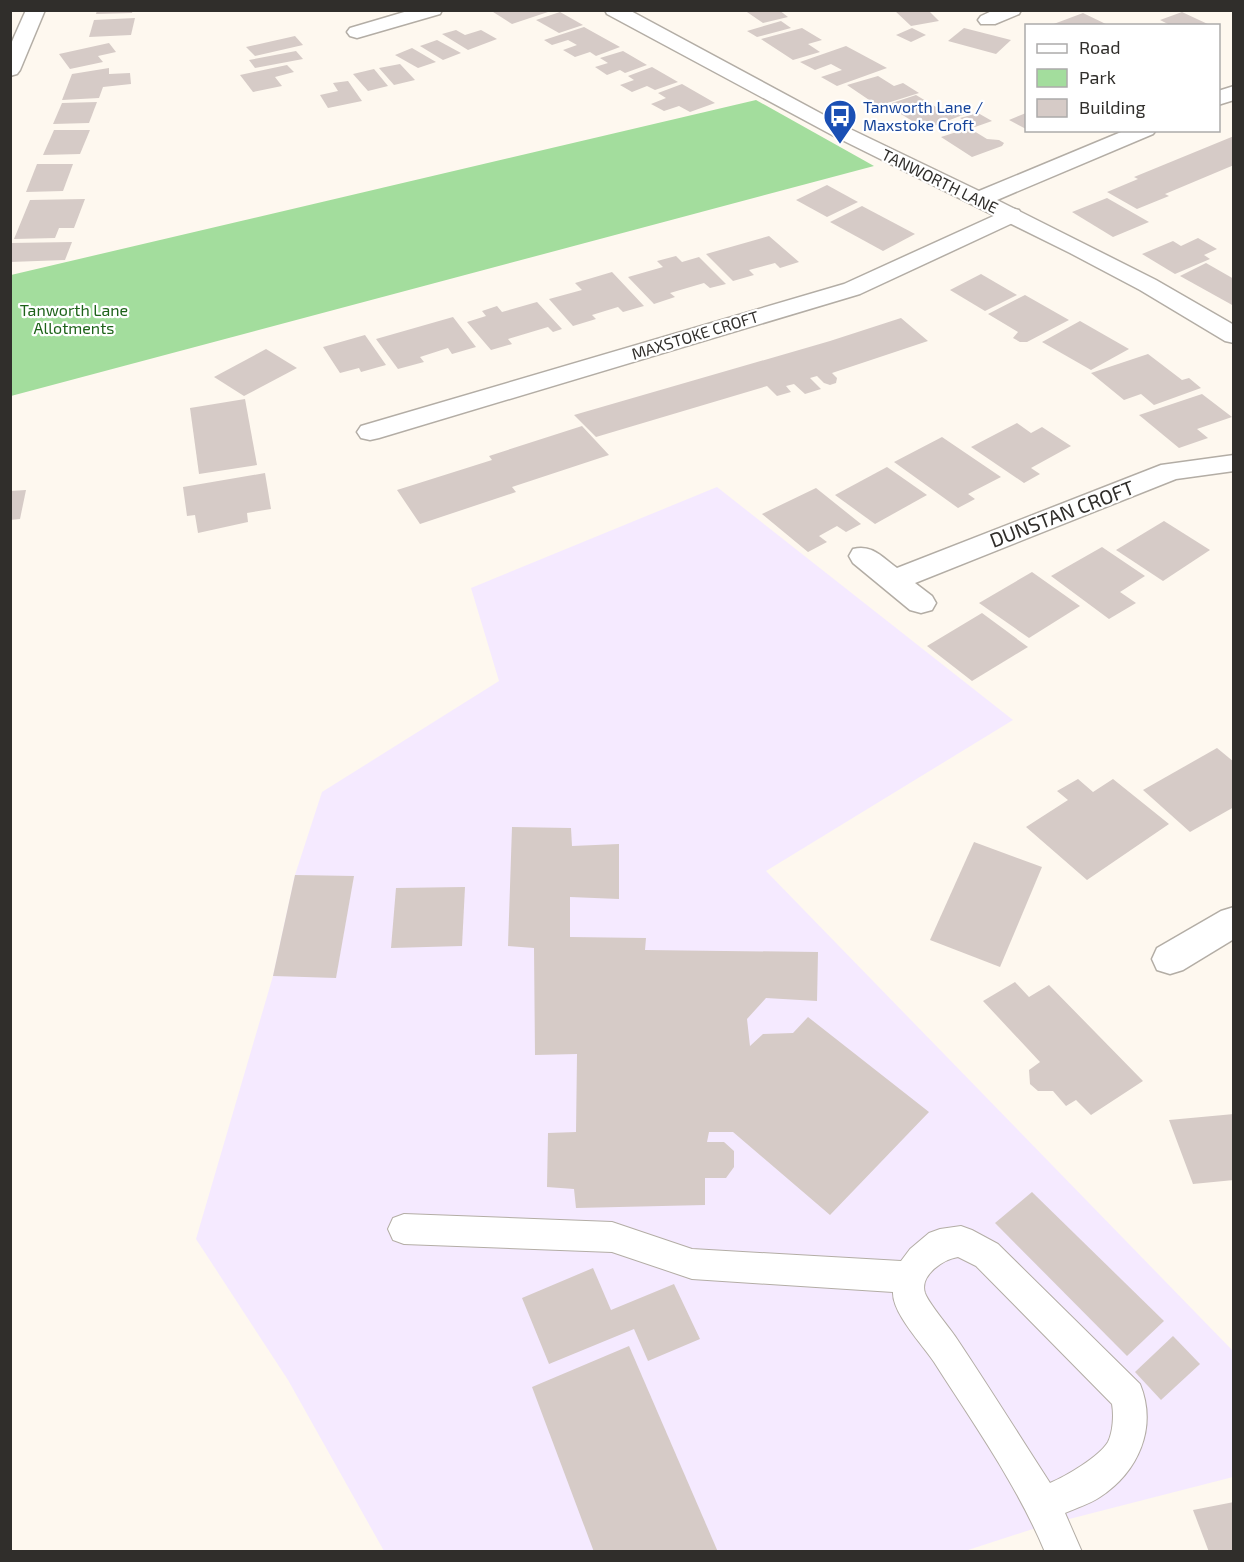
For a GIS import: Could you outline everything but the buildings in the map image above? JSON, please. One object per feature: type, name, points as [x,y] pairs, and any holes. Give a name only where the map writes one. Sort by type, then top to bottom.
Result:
[{"type":"street","points":[[11,68],[36,10]]},
{"type":"street","points":[[357,32],[433,10]]},
{"type":"street","name":"TANWORTH LANE","points":[[614,10],[841,132],[1148,285],[1233,336]]},
{"type":"street","points":[[988,20],[1011,10]]},
{"type":"street","points":[[979,200],[1141,132]]},
{"type":"street","name":"MAXSTOKE CROFT","points":[[370,432],[852,289],[1011,215]]},
{"type":"street","name":"DUNSTAN CROFT","points":[[894,580],[1171,471],[1233,464]]},
{"type":"street","points":[[863,556],[921,603]]},
{"type":"street","points":[[1170,959],[1233,921]]},
{"type":"lane","points":[[404,1229],[612,1237],[692,1264],[909,1277]]},
{"type":"lane","points":[[1043,1504],[1087,1485],[1123,1452],[1131,1414],[1128,1396],[987,1255],[961,1241],[940,1244],[921,1260],[909,1277],[909,1298],[944,1348],[1043,1504],[1064,1551]]},
{"type":"shaded area","points":[[717,487],[1013,720],[766,871],[1233,1351],[1233,1477],[1042,1526],[965,1551],[384,1551],[288,1380],[196,1239],[273,976],[295,875],[322,792],[499,681],[471,588]]},
{"type":"green space","name":"Tanworth Lane Allotments","points":[[756,100],[874,166],[11,396],[11,275]]},
{"type":"place","name":"Tanworth Lane / Maxstoke Croft","points":[[840,145]]}]
